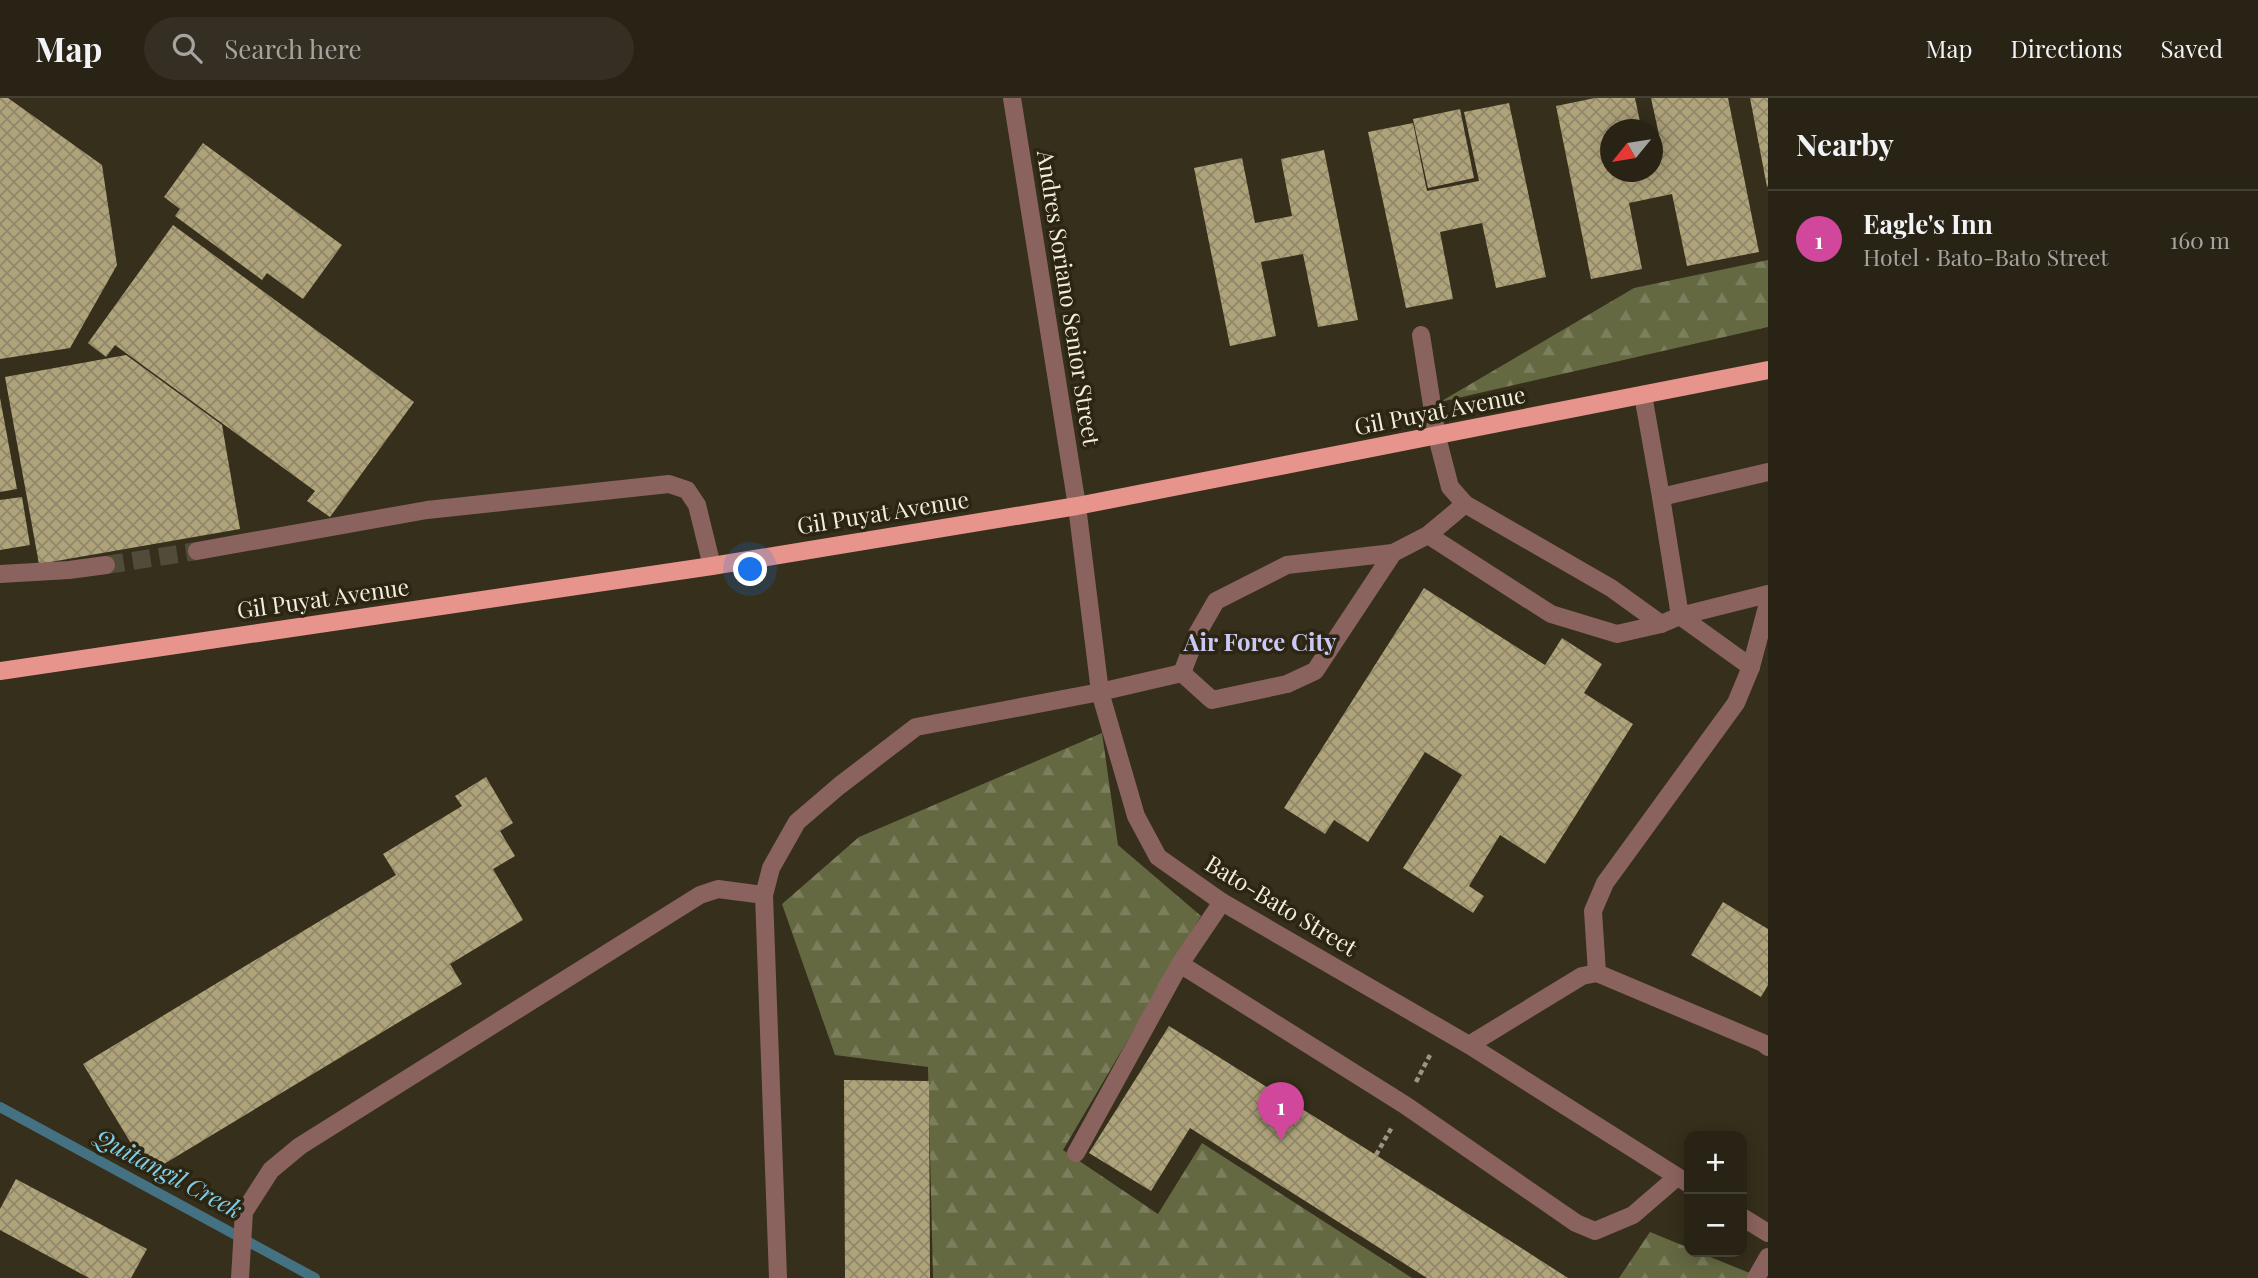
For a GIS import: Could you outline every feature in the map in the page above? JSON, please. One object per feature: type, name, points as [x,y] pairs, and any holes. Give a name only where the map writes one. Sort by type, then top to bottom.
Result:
[{"type":"main road","name":"Gil Puyat Avenue","points":[[0,671],[712,566],[1077,506],[1768,370]]},
{"type":"street","name":"Andres Soriano Senior Street","points":[[1012,98],[1077,506]]},
{"type":"street","points":[[1421,335],[1437,437],[1450,487],[1465,505],[1611,588],[1661,624]]},
{"type":"street","points":[[1643,395],[1679,616],[1751,667]]},
{"type":"street","points":[[1661,497],[1768,472]]},
{"type":"street","points":[[197,551],[427,510],[669,484],[687,490],[697,505],[712,566]]},
{"type":"street","points":[[1182,673],[1197,634],[1216,601],[1287,565],[1393,553],[1428,535],[1465,505]]},
{"type":"street","name":"Bato-Bato Street","points":[[1077,506],[1100,692],[1136,816],[1158,858],[1222,902],[1469,1045],[1683,1180]]},
{"type":"street","points":[[1428,535],[1551,614],[1617,634],[1768,594]]},
{"type":"street","points":[[1182,673],[1212,700],[1287,684],[1315,671],[1393,553]]},
{"type":"street","points":[[0,575],[106,565]]},
{"type":"street","points":[[1597,972],[1593,911],[1605,883],[1736,702],[1751,667],[1768,603]]},
{"type":"street","points":[[778,1278],[764,895],[771,868],[797,822],[916,727],[1100,692],[1182,673]]},
{"type":"street","points":[[240,1276],[244,1212],[271,1170],[300,1146],[700,895],[718,889],[764,895]]},
{"type":"street","points":[[1076,1153],[1180,964],[1222,902]]},
{"type":"street","points":[[1180,964],[1405,1105],[1576,1223],[1595,1231],[1633,1215],[1683,1180]]},
{"type":"street","points":[[1469,1045],[1582,976],[1597,972],[1768,1047]]},
{"type":"street","points":[[1747,1220],[1768,1233]]},
{"type":"street","points":[[1756,1278],[1768,1257]]},
{"type":"green space","points":[[1768,260],[1768,327],[1440,402],[1634,288]]},
{"type":"green space","points":[[1102,733],[1118,845],[1201,916],[1063,1150],[1158,1214],[1202,1143],[1412,1278],[933,1278],[928,1067],[835,1055],[782,904],[859,837]]},
{"type":"green space","points":[[1650,1232],[1684,1246],[1684,1257],[1710,1257],[1762,1278],[1619,1278]]},
{"type":"building","points":[[0,98],[8,98],[102,165],[117,265],[70,348],[0,359]]},
{"type":"building","points":[[1595,98],[1635,98],[1639,119],[1600,119],[1600,182],[1663,182],[1663,119],[1656,119],[1651,98],[1728,98],[1759,252],[1687,266],[1672,194],[1629,203],[1642,269],[1591,279],[1556,106]]},
{"type":"building","points":[[1750,98],[1768,98],[1767,187]]},
{"type":"building","points":[[1509,103],[1546,277],[1496,288],[1482,223],[1440,232],[1453,299],[1406,308],[1368,132],[1413,123],[1427,191],[1479,181],[1464,112]]},
{"type":"building","points":[[1460,109],[1474,178],[1428,188],[1413,119]]},
{"type":"building","points":[[203,143],[342,245],[303,299],[267,273],[262,280],[175,216],[180,209],[164,197]]},
{"type":"building","points":[[1324,150],[1358,320],[1318,327],[1303,254],[1261,262],[1276,336],[1230,346],[1194,168],[1242,158],[1255,223],[1292,216],[1281,159]]},
{"type":"building","points":[[173,225],[414,402],[330,517],[307,501],[315,491],[115,345],[106,357],[88,343]]},
{"type":"building","points":[[126,355],[222,425],[240,529],[39,564],[5,377]]},
{"type":"building","points":[[0,398],[17,489],[0,492]]},
{"type":"building","points":[[22,497],[30,545],[0,550],[0,500]]},
{"type":"building","points":[[1424,588],[1545,665],[1562,638],[1602,664],[1584,693],[1633,724],[1545,864],[1500,835],[1469,886],[1484,896],[1473,913],[1403,868],[1462,775],[1425,752],[1368,842],[1334,820],[1325,834],[1284,808]]},
{"type":"building","points":[[486,777],[513,823],[500,831],[515,856],[493,869],[523,920],[450,964],[462,984],[149,1173],[83,1064],[396,875],[383,854],[462,806],[455,796]]},
{"type":"building","points":[[1723,902],[1768,929],[1768,985],[1761,997],[1691,955]]},
{"type":"building","points":[[1169,1026],[1568,1278],[1427,1278],[1190,1128],[1151,1191],[1089,1153]]},
{"type":"building","points":[[844,1080],[929,1081],[930,1278],[845,1278]]},
{"type":"building","points":[[16,1179],[147,1249],[131,1278],[89,1278],[0,1230],[0,1209]]},
{"type":"waterway","name":"Quitangil Creek","points":[[0,1107],[315,1278]]},
{"type":"tunnel","points":[[106,565],[197,551]]},
{"type":"place","name":"Eagle's Inn","points":[[1281,1140]]},
{"type":"district","name":"Air Force City","points":[[1260,643]]}]
